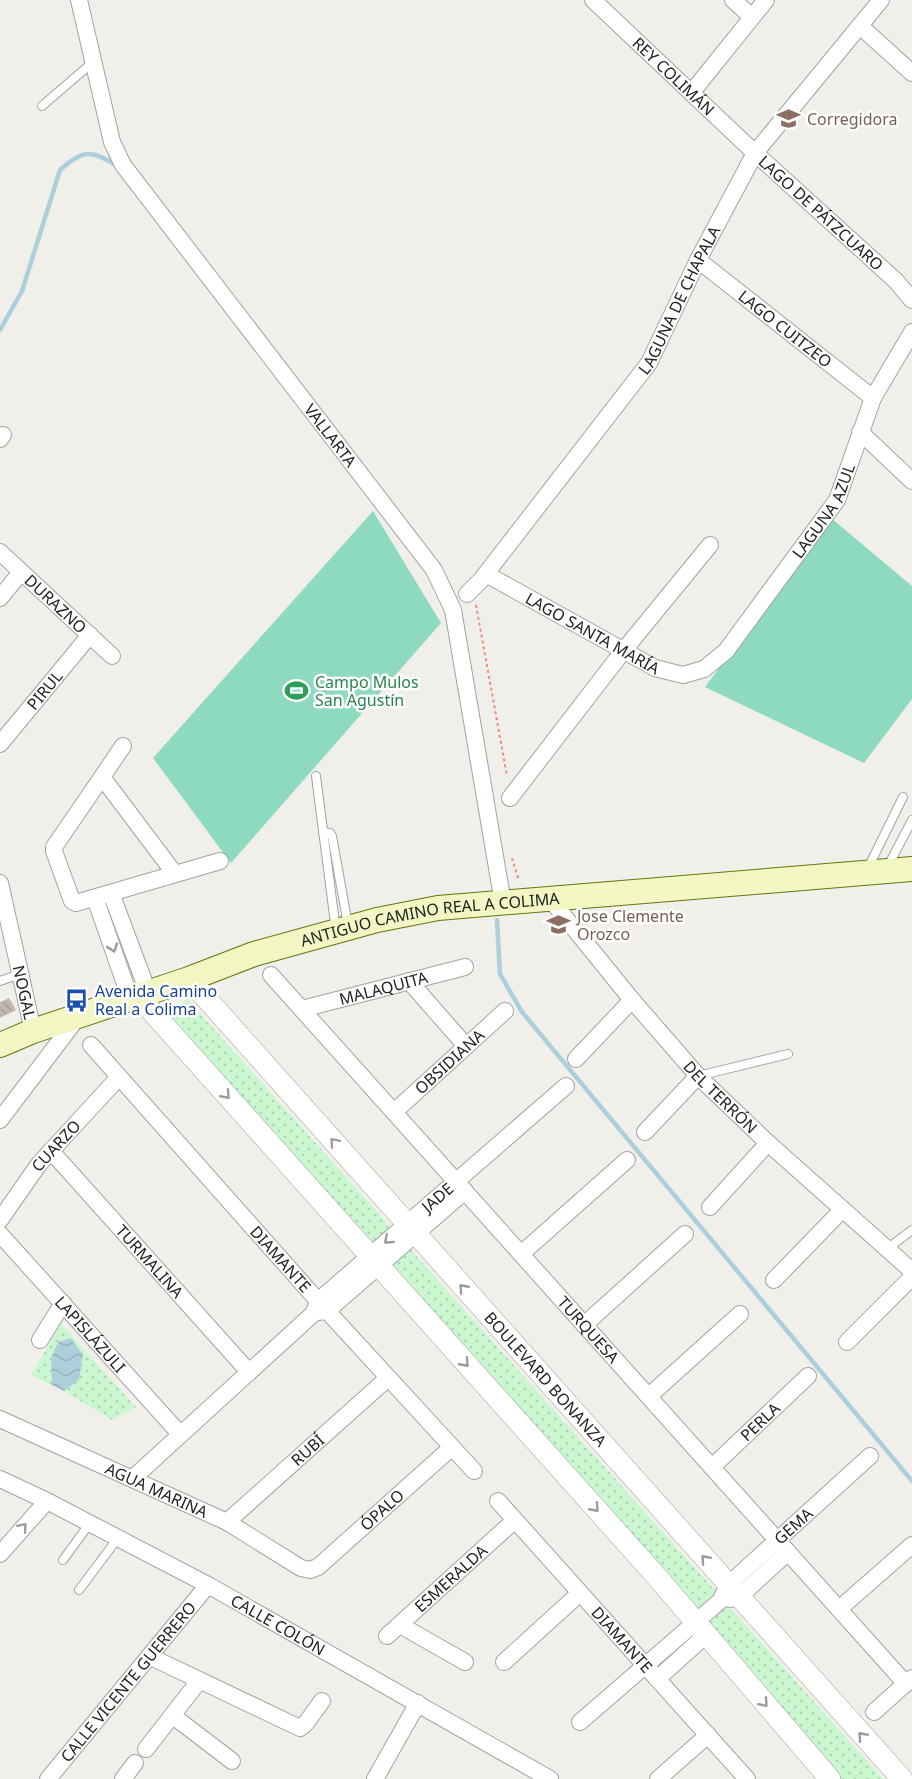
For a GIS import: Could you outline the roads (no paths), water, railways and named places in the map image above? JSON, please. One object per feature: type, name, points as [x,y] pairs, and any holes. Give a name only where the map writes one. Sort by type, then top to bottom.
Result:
[{"type":"main road","name":"ANTIGUO CAMINO REAL A COLIMA","points":[[1,1042],[189,979],[254,954],[342,930],[438,908],[912,869]]},
{"type":"street","name":"VALLARTA","points":[[79,0],[112,142],[123,165],[434,570],[453,610],[503,903]]},
{"type":"street","name":"REY COLIMÁN","points":[[593,0],[755,153]]},
{"type":"street","points":[[733,0],[752,17]]},
{"type":"street","points":[[692,92],[766,0]]},
{"type":"street","name":"LAGUNA DE CHAPALA","points":[[467,594],[486,574],[649,363],[698,260],[755,153],[881,0]]},
{"type":"street","points":[[860,26],[912,73]]},
{"type":"street","name":"LAGO DE PÁTZCUARO","points":[[755,153],[896,280],[912,300]]},
{"type":"street","name":"LAGO CUITZEO","points":[[698,260],[873,398]]},
{"type":"street","name":"LAGUNA AZUL","points":[[704,669],[726,651],[837,500],[873,398],[912,332]]},
{"type":"street","points":[[860,432],[912,481]]},
{"type":"street","points":[[510,798],[624,650],[710,545]]},
{"type":"street","name":"DURAZNO","points":[[0,552],[112,656]]},
{"type":"street","points":[[0,598],[21,572]]},
{"type":"street","name":"LAGO SANTA MARÍA","points":[[486,574],[655,668],[684,675],[704,669]]},
{"type":"street","name":"PIRUL","points":[[0,744],[90,635]]},
{"type":"street","points":[[123,746],[56,843],[54,851],[69,899],[76,903],[220,861]]},
{"type":"street","points":[[102,777],[175,874]]},
{"type":"street","name":"NOGAL","points":[[0,883],[33,1031]]},
{"type":"street","points":[[103,895],[138,996],[700,1628],[830,1779]]},
{"type":"street","name":"DEL TERRÓN","points":[[551,900],[632,1000],[698,1076],[768,1143],[912,1271]]},
{"type":"street","name":"MALAQUITA","points":[[302,1009],[465,967]]},
{"type":"street","name":"TURQUESA","points":[[271,975],[839,1609],[909,1681]]},
{"type":"street","name":"BOULEVARD BONANZA","points":[[189,979],[729,1594],[902,1779]]},
{"type":"street","points":[[409,981],[466,1046]]},
{"type":"street","points":[[576,1059],[632,1000]]},
{"type":"street","name":"OBSIDIANA","points":[[394,1112],[505,1011]]},
{"type":"street","points":[[0,1120],[78,1017]]},
{"type":"street","name":"DIAMANTE","points":[[91,1045],[320,1308],[474,1471]]},
{"type":"street","points":[[645,1132],[698,1076]]},
{"type":"street","name":"CUARZO","points":[[0,1220],[39,1164],[119,1077]]},
{"type":"street","name":"JADE","points":[[132,1479],[320,1308],[461,1186],[566,1086]]},
{"type":"street","points":[[710,1207],[768,1143]]},
{"type":"street","name":"TURMALINA","points":[[51,1151],[249,1372]]},
{"type":"street","points":[[521,1254],[627,1160]]},
{"type":"street","points":[[774,1280],[842,1210]]},
{"type":"street","name":"LAPISLÁZULI","points":[[0,1233],[180,1434]]},
{"type":"street","points":[[584,1325],[685,1234]]},
{"type":"street","points":[[847,1342],[912,1277]]},
{"type":"street","points":[[40,1340],[63,1303]]},
{"type":"street","points":[[649,1396],[740,1314]]},
{"type":"street","name":"PERLA","points":[[712,1467],[808,1376]]},
{"type":"street","name":"RUBÍ","points":[[227,1522],[388,1378]]},
{"type":"street","name":"AGUA MARINA","points":[[0,1419],[227,1522],[301,1568],[310,1570]]},
{"type":"street","name":"ÓPALO","points":[[310,1570],[318,1567],[451,1448]]},
{"type":"street","name":"GEMA","points":[[657,1679],[729,1594],[783,1546],[870,1456]]},
{"type":"street","name":"CALLE COLÓN","points":[[0,1479],[208,1585],[550,1779]]},
{"type":"street","points":[[0,1554],[46,1501]]},
{"type":"street","name":"DIAMANTE","points":[[498,1501],[747,1779]]},
{"type":"street","name":"ESMERALDA","points":[[387,1636],[515,1520]]},
{"type":"street","points":[[839,1609],[912,1545]]},
{"type":"street","name":"CALLE VICENTE GUERRERO","points":[[48,1779],[151,1657],[208,1585]]},
{"type":"street","points":[[504,1662],[580,1593]]},
{"type":"street","points":[[400,1624],[465,1662]]},
{"type":"street","name":"GEMA","points":[[580,1722],[645,1665],[700,1628]]},
{"type":"street","points":[[151,1657],[300,1728],[322,1701]]},
{"type":"street","points":[[146,1749],[199,1681]]},
{"type":"street","points":[[874,1712],[909,1681]]},
{"type":"street","points":[[375,1779],[418,1703]]},
{"type":"street","points":[[173,1716],[232,1761]]},
{"type":"street","points":[[658,1779],[708,1735]]},
{"type":"lane","points":[[42,106],[93,62]]},
{"type":"lane","points":[[316,776],[328,869],[342,930]]},
{"type":"lane","points":[[875,872],[903,797]]},
{"type":"lane","points":[[875,872],[912,820]]},
{"type":"lane","points":[[323,832],[330,833],[332,836],[339,868],[342,930]]},
{"type":"lane","points":[[328,869],[339,868]]},
{"type":"lane","points":[[0,981],[20,974]]},
{"type":"lane","points":[[698,1076],[788,1054]]},
{"type":"lane","points":[[887,1249],[912,1230]]},
{"type":"lane","points":[[63,1560],[90,1523]]},
{"type":"lane","points":[[80,1590],[118,1538]]},
{"type":"water","points":[[71,1338],[83,1355],[79,1380],[64,1391],[52,1385],[51,1358],[58,1342]]},
{"type":"waterway","points":[[0,330],[22,291],[60,170],[81,155],[87,154],[100,156],[116,165]]},
{"type":"waterway","points":[[497,920],[500,974],[522,1012],[912,1481]]},
{"type":"place","name":"Corregidora","points":[[789,119]]},
{"type":"place","name":"Campo Mulos San Agustín","points":[[297,691]]},
{"type":"place","name":"Jose Clemente Orozco","points":[[559,925]]},
{"type":"place","name":"Avenida Camino Real a Colima","points":[[77,1000]]}]
